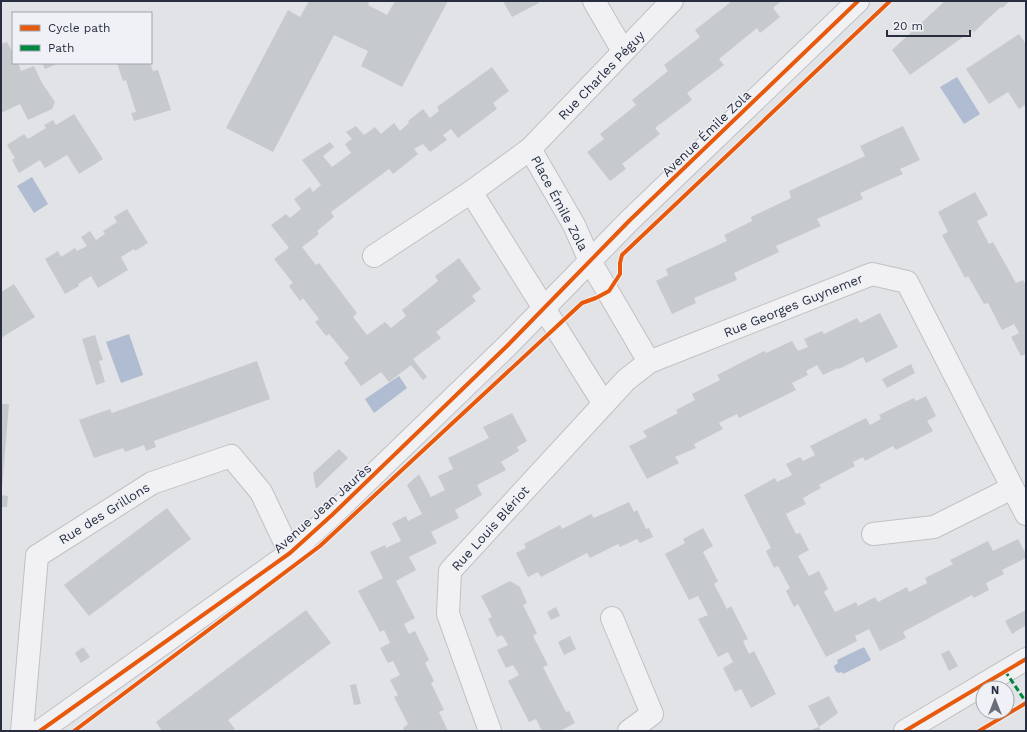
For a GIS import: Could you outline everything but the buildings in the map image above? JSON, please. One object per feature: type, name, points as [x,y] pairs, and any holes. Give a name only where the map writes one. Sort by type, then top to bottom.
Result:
[{"type":"street","points":[[594,1],[623,51]]},
{"type":"street","name":"Rue Charles Péguy","points":[[530,149],[672,1]]},
{"type":"street","name":"Avenue Émile Zola","points":[[570,281],[629,221],[858,1]]},
{"type":"street","name":"Place Émile Zola","points":[[374,256],[471,192],[530,149],[574,225],[590,261],[649,362]]},
{"type":"street","points":[[471,192],[604,404]]},
{"type":"street","name":"Rue Georges Guynemer","points":[[626,380],[649,362],[872,274],[907,282],[1026,514]]},
{"type":"street","name":"Avenue Jean Jaurès","points":[[40,731],[290,553],[332,515],[507,346],[570,281]]},
{"type":"street","name":"Rue Louis Blériot","points":[[490,731],[448,614],[450,571],[626,380]]},
{"type":"street","name":"Rue des Grillons","points":[[22,731],[37,556],[152,483],[231,456],[261,492],[290,553]]},
{"type":"street","points":[[873,534],[934,527],[1012,488]]},
{"type":"street","points":[[612,618],[652,714],[629,731]]},
{"type":"street","points":[[905,731],[1026,659]]},
{"type":"water","points":[[957,77],[980,114],[964,124],[940,87]]},
{"type":"water","points":[[32,177],[48,204],[34,213],[17,186]]},
{"type":"water","points":[[129,334],[143,375],[121,383],[106,342]]},
{"type":"water","points":[[399,376],[407,388],[374,413],[365,399]]},
{"type":"water","points":[[864,647],[871,660],[843,674],[842,672],[838,673],[835,670],[834,666],[838,663],[837,660]]},
{"type":"marked path","points":[[1005,671],[1026,702]]},
{"type":"cycle path","points":[[40,731],[290,553],[332,515],[507,346],[629,221],[858,1]]},
{"type":"cycle path","points":[[74,731],[320,546],[582,303],[609,291],[620,274],[622,255],[890,1]]},
{"type":"cycle path","points":[[905,731],[1026,659]]},
{"type":"cycle path","points":[[979,731],[1026,703]]}]
